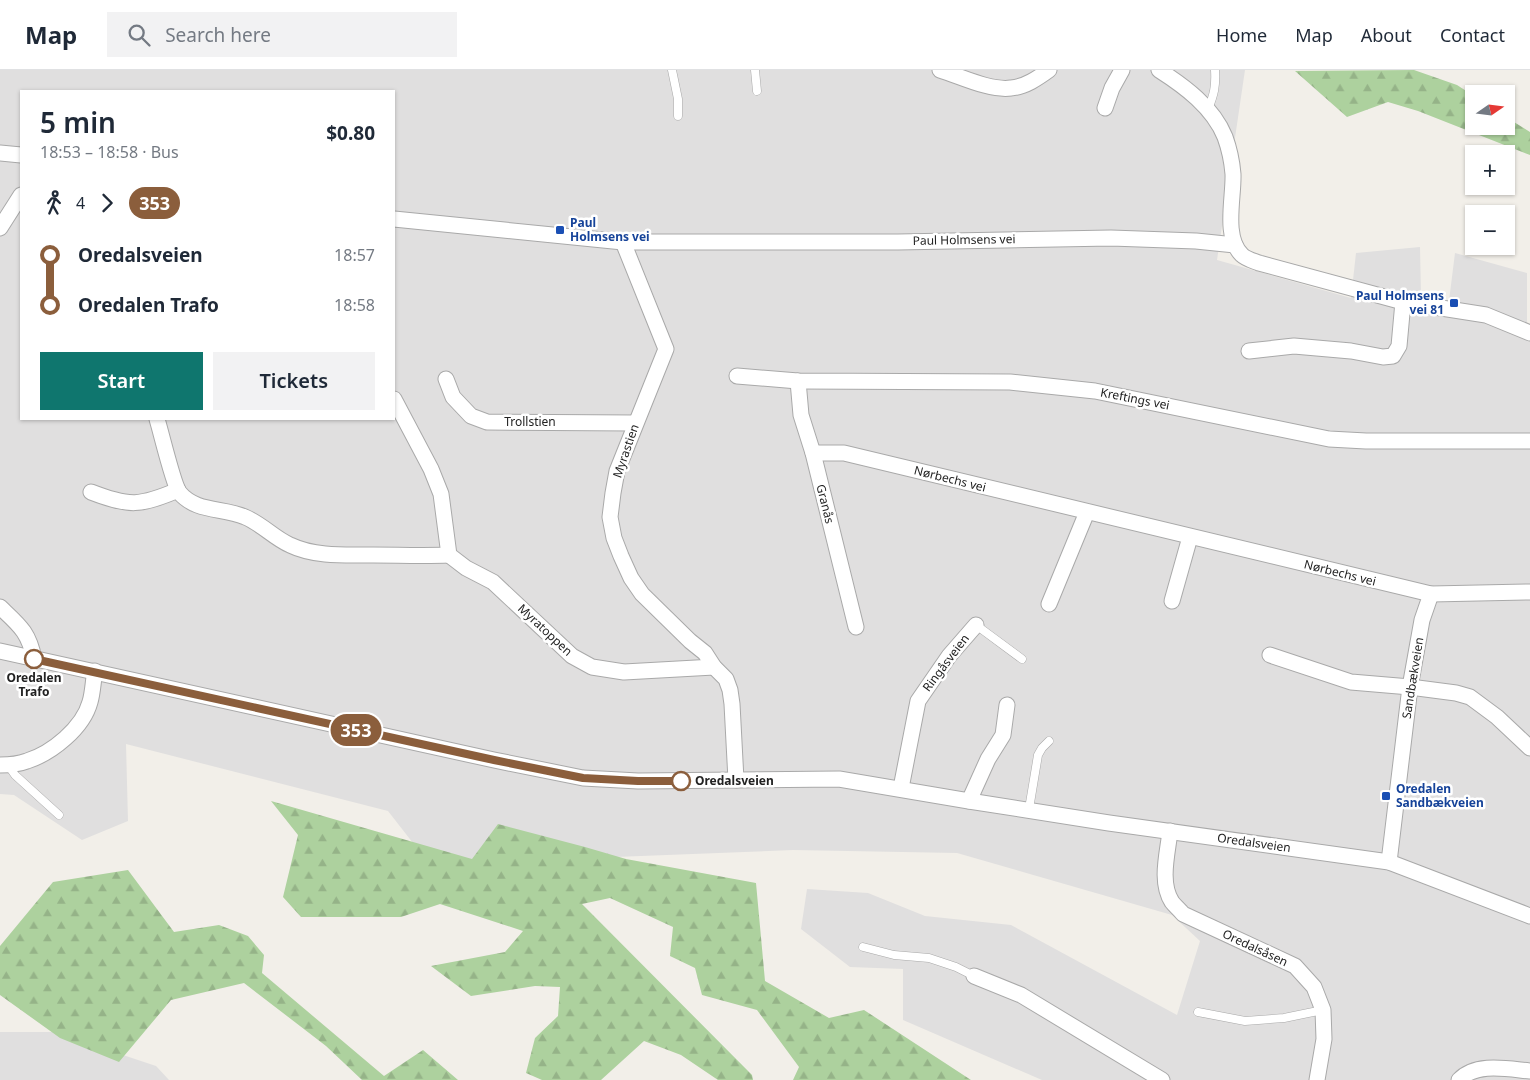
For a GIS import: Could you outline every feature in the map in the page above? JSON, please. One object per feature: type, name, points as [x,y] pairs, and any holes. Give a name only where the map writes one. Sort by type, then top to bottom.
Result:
[{"type":"street","points":[[940,70],[992,87],[1011,88],[1027,84],[1049,70]]},
{"type":"street","points":[[1105,108],[1112,88],[1122,70]]},
{"type":"street","points":[[1159,70],[1173,79],[1208,109],[1224,135],[1230,153],[1233,173],[1230,223],[1235,245],[1243,256],[1259,263],[1403,302],[1486,315],[1530,333]]},
{"type":"street","points":[[0,152],[20,156]]},
{"type":"street","points":[[0,228],[20,197]]},
{"type":"street","name":"Paul Holmsens vei","points":[[395,219],[623,242],[888,242],[1112,238],[1196,241],[1235,245]]},
{"type":"street","name":"Myrastien","points":[[623,242],[666,349],[617,471],[610,517],[614,538],[631,578],[642,594],[705,654],[726,679],[730,690],[736,780]]},
{"type":"street","points":[[1249,351],[1294,346],[1351,351],[1383,357],[1393,356],[1399,346],[1403,302]]},
{"type":"street","name":"Kreftings vei","points":[[737,376],[798,381],[1010,382],[1095,391],[1329,439],[1366,441],[1530,441]]},
{"type":"street","name":"Trollstien","points":[[446,379],[453,397],[471,416],[487,422],[635,423]]},
{"type":"street","name":"Granås","points":[[798,381],[801,415],[813,452],[856,627]]},
{"type":"street","points":[[158,420],[178,490],[188,501],[199,506],[244,516],[260,524],[289,545],[301,550],[324,554],[449,555],[441,494],[431,469],[395,400]]},
{"type":"street","name":"Nørbechs vei","points":[[813,452],[844,453],[1431,594]]},
{"type":"street","points":[[91,492],[127,504],[145,502],[178,490]]},
{"type":"street","points":[[1049,604],[1087,512]]},
{"type":"street","points":[[1172,601],[1190,537]]},
{"type":"street","name":"Myratoppen","points":[[449,555],[466,568],[493,582],[572,656],[592,667],[624,672],[714,666]]},
{"type":"street","points":[[1431,594],[1530,592]]},
{"type":"street","name":"Sandbækveien","points":[[1390,862],[1410,687],[1422,620],[1431,594]]},
{"type":"street","points":[[0,607],[26,632],[34,659]]},
{"type":"street","name":"Ringåsveien","points":[[901,788],[918,701],[949,656],[976,625]]},
{"type":"street","name":"Oredalsveien","points":[[0,651],[583,778],[638,781],[839,779],[969,801],[1390,862],[1530,916]]},
{"type":"street","points":[[1270,655],[1351,682],[1410,687],[1456,693],[1470,697],[1497,717],[1530,748]]},
{"type":"street","points":[[4,765],[26,762],[41,755],[68,735],[82,719],[90,702],[95,671]]},
{"type":"street","points":[[969,801],[988,759],[1003,735],[1007,704]]},
{"type":"street","name":"Oredalsåsen","points":[[1170,831],[1165,872],[1167,888],[1172,901],[1183,914],[1295,966],[1314,988],[1323,1010],[1324,1038],[1317,1080]]},
{"type":"street","points":[[974,976],[1021,994],[1162,1080]]},
{"type":"street","points":[[1459,1080],[1463,1075],[1489,1067],[1530,1071]]},
{"type":"lane","points":[[672,70],[678,98],[678,116]]},
{"type":"lane","points":[[755,70],[756,91]]},
{"type":"lane","points":[[1208,109],[1215,94],[1215,70]]},
{"type":"lane","name":"Ringåsveien","points":[[976,625],[1022,659]]},
{"type":"lane","points":[[1029,809],[1038,756],[1042,748],[1049,741]]},
{"type":"lane","points":[[4,765],[59,815]]},
{"type":"lane","points":[[863,947],[894,955],[929,958],[956,967],[974,976]]},
{"type":"lane","points":[[1198,1012],[1245,1020],[1284,1018],[1323,1010]]},
{"type":"shaded area","points":[[0,70],[1245,70],[1217,260],[1351,298],[1356,253],[1420,247],[1421,295],[1449,301],[1455,253],[1527,273],[1527,334],[1530,336],[1530,1080],[1042,1080],[903,1020],[903,969],[850,967],[801,929],[807,889],[868,893],[925,916],[1011,925],[1177,1015],[1200,941],[1172,915],[957,853],[793,850],[473,864],[427,861],[388,811],[126,744],[128,821],[82,840],[14,795],[0,794]]},
{"type":"shaded area","points":[[0,1032],[54,1032],[156,1066],[169,1080],[0,1080]]},
{"type":"green space","points":[[1414,70],[1457,85],[1465,90],[1465,129],[1418,111],[1388,102],[1347,117],[1295,71]]},
{"type":"green space","points":[[1515,123],[1530,132],[1530,155],[1515,149],[1515,145],[1505,145],[1479,135],[1515,135]]},
{"type":"green space","points":[[271,801],[472,859],[498,824],[626,859],[756,883],[765,981],[829,1018],[864,1010],[971,1080],[793,1080],[799,1067],[757,1010],[702,995],[695,968],[670,956],[673,927],[610,898],[582,904],[752,1075],[753,1080],[718,1080],[681,1055],[644,1041],[601,1080],[542,1080],[526,1073],[535,1038],[558,1016],[560,987],[535,986],[471,996],[431,966],[505,952],[523,931],[440,904],[401,917],[301,917],[283,897],[298,835]]},
{"type":"green space","points":[[128,870],[174,932],[219,925],[248,936],[264,955],[262,973],[384,1076],[423,1050],[458,1080],[362,1080],[326,1046],[244,983],[171,1000],[119,1062],[60,1038],[0,995],[0,946],[53,882]]},
{"type":"bus line","name":"353","points":[[34,659],[583,778],[681,781]]},
{"type":"place","name":"Paul Holmsens vei","points":[[560,230]]},
{"type":"place","name":"Paul Holmsens vei 81","points":[[1454,303]]},
{"type":"place","name":"Oredalen Trafo","points":[[34,659]]},
{"type":"place","name":"Oredalsveien","points":[[681,781]]},
{"type":"place","name":"Oredalen Sandbækveien","points":[[1386,796]]}]
